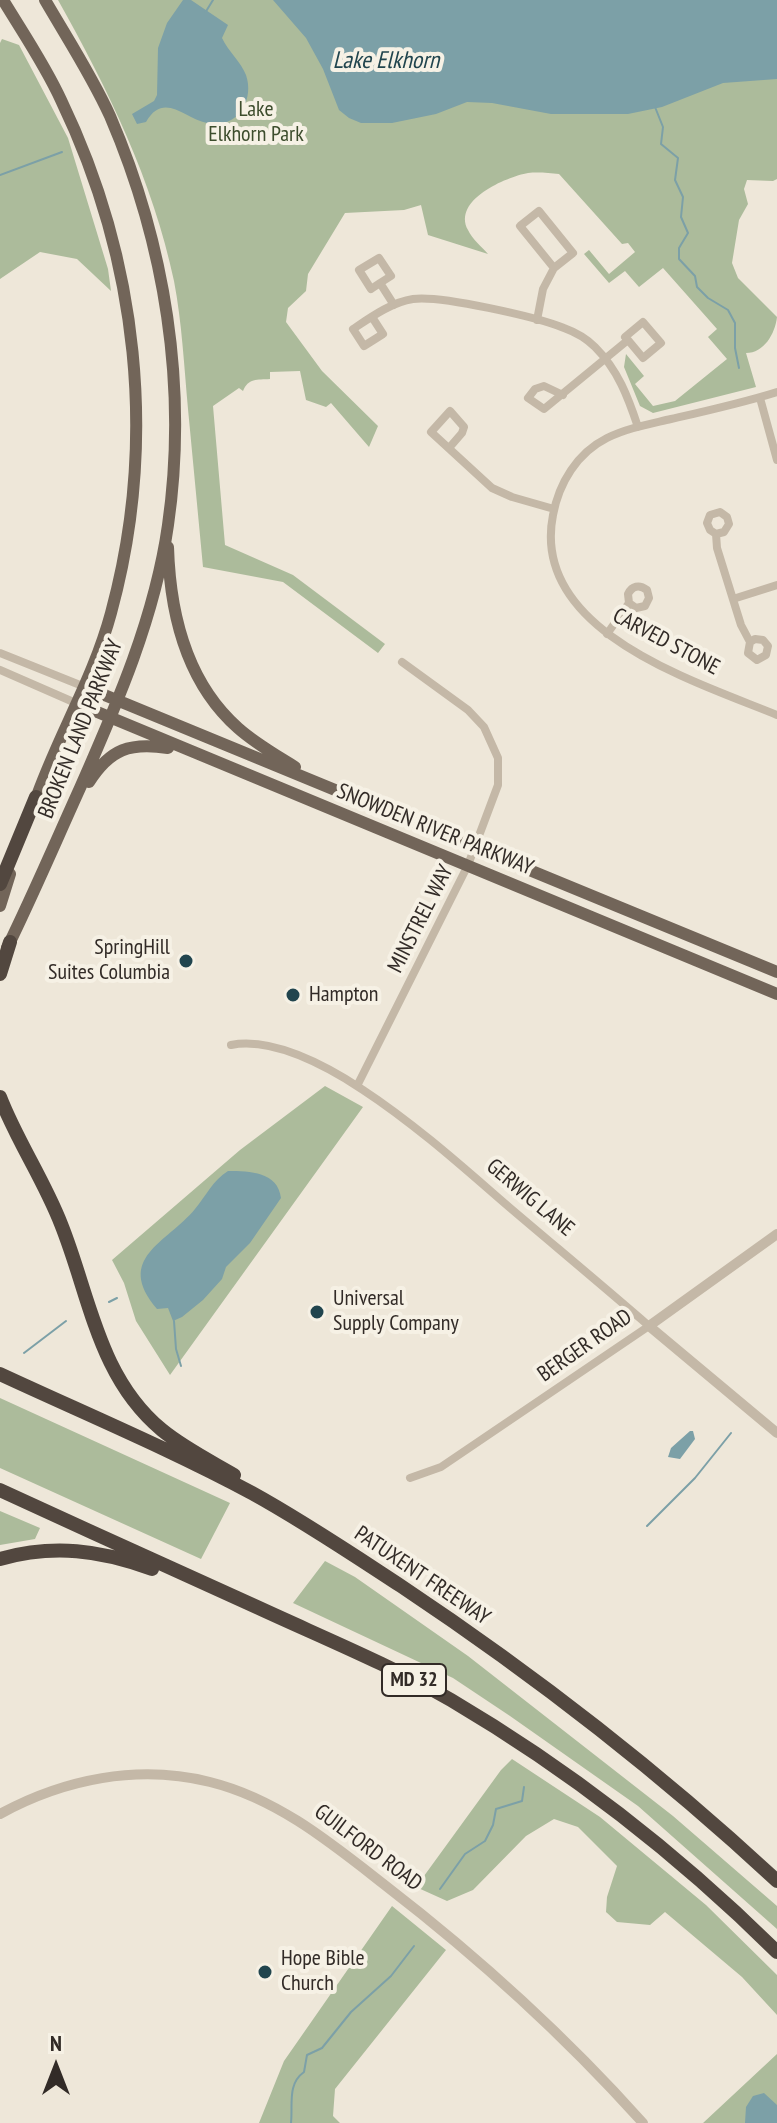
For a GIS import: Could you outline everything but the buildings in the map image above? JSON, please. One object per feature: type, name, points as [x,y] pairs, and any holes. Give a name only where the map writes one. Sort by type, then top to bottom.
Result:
[{"type":"highway","points":[[0,884],[36,797]]},
{"type":"highway","points":[[0,974],[10,942]]},
{"type":"highway","points":[[0,1097],[60,1220],[101,1345],[115,1373],[136,1403],[162,1430],[180,1443],[249,1484],[318,1532]]},
{"type":"highway","points":[[0,1121],[17,1135]]},
{"type":"highway","name":"PATUXENT FREEWAY","points":[[0,1374],[250,1492],[318,1532],[459,1626],[587,1721],[777,1881]]},
{"type":"highway","name":"MD 32","points":[[0,1490],[416,1682],[517,1742],[672,1858],[777,1952]]},
{"type":"highway","points":[[0,1559],[48,1549],[95,1552],[140,1565],[281,1618]]},
{"type":"main road","name":"BROKEN LAND PARKWAY","points":[[0,906],[36,797],[78,704],[111,615],[122,570],[134,494],[137,415],[132,333],[117,255],[85,155],[47,73],[3,0]]},
{"type":"main road","name":"BROKEN LAND PARKWAY","points":[[0,961],[119,700],[144,626],[168,527],[174,458],[174,380],[168,315],[155,250],[134,178],[108,112],[45,0]]},
{"type":"main road","points":[[168,527],[175,620],[200,680],[237,727],[262,747],[332,789]]},
{"type":"main road","name":"SNOWDEN RIVER PARKWAY","points":[[85,687],[777,972]]},
{"type":"main road","name":"SNOWDEN RIVER PARKWAY","points":[[78,704],[777,994]]},
{"type":"main road","points":[[70,811],[102,763],[119,751],[150,745],[187,750]]},
{"type":"street","points":[[537,320],[543,289],[554,268],[573,253],[539,211],[520,226],[554,268]]},
{"type":"street","points":[[380,283],[394,305]]},
{"type":"street","points":[[372,317],[394,305],[430,298],[537,320],[582,337],[606,359],[623,384],[638,427]]},
{"type":"street","points":[[643,322],[661,343],[643,358],[628,340],[625,337],[643,322]]},
{"type":"street","points":[[563,395],[628,340]]},
{"type":"street","name":"CARVED STONE","points":[[777,392],[638,427],[607,438],[583,455],[564,480],[554,509],[551,549],[559,579],[577,606],[607,634],[697,682],[777,715]]},
{"type":"street","points":[[760,398],[777,460]]},
{"type":"street","points":[[449,448],[492,488],[554,509]]},
{"type":"street","points":[[716,534],[717,548],[741,625],[750,642]]},
{"type":"street","points":[[733,599],[777,585]]},
{"type":"street","points":[[607,634],[629,603]]},
{"type":"street","points":[[0,653],[85,687]]},
{"type":"street","name":"MINSTREL WAY","points":[[357,1086],[476,848],[498,785],[499,767],[495,747],[478,719],[402,662]]},
{"type":"street","points":[[0,670],[78,704]]},
{"type":"street","name":"GERWIG LANE","points":[[231,1045],[246,1042],[273,1046],[331,1071],[397,1113],[777,1433]]},
{"type":"street","name":"BERGER ROAD","points":[[410,1478],[441,1467],[649,1326],[777,1234]]},
{"type":"street","name":"GUILFORD ROAD","points":[[0,1814],[62,1786],[120,1775],[195,1779],[230,1788],[264,1802],[315,1831],[423,1914],[572,2047],[643,2123]]},
{"type":"green space","name":"Lake Elkhorn Park","points":[[58,0],[777,0],[777,179],[747,180],[744,189],[748,204],[739,220],[732,263],[738,278],[777,317],[768,341],[758,350],[746,353],[756,387],[653,413],[640,406],[624,367],[626,354],[644,376],[635,384],[653,406],[675,401],[727,359],[708,337],[717,329],[663,268],[639,287],[625,271],[609,283],[584,254],[589,250],[609,274],[635,252],[628,243],[622,244],[559,174],[518,175],[495,185],[474,200],[465,219],[468,230],[488,254],[428,235],[421,205],[404,210],[345,213],[308,274],[306,291],[288,308],[286,322],[322,371],[378,426],[369,447],[331,403],[326,407],[306,400],[300,371],[270,372],[270,379],[250,382],[243,391],[239,388],[213,406],[225,545],[293,575],[385,644],[378,653],[283,582],[203,567],[181,329],[165,244],[127,136]]},
{"type":"green space","points":[[2,39],[19,45],[68,138],[108,269],[111,291],[77,259],[40,252],[0,279]]},
{"type":"green space","points":[[325,1086],[363,1107],[170,1375],[136,1321],[124,1283],[112,1260],[240,1150]]},
{"type":"green space","points":[[0,1398],[230,1503],[201,1559],[0,1468]]},
{"type":"green space","points":[[0,1511],[40,1528],[35,1539],[0,1545]]},
{"type":"green space","points":[[325,1561],[355,1577],[468,1656],[673,1816],[777,1906],[777,1929],[638,1806],[510,1716],[453,1678],[293,1603]]},
{"type":"green space","points":[[512,1759],[600,1817],[706,1905],[777,1975],[777,2015],[742,1977],[665,1912],[650,1925],[617,1922],[606,1912],[607,1897],[617,1866],[578,1827],[554,1819],[526,1836],[473,1890],[447,1901],[416,1887]]},
{"type":"green space","points":[[392,1906],[446,1950],[335,2089],[333,2116],[340,2123],[259,2123],[284,2061]]},
{"type":"green space","points":[[777,2054],[777,2123],[703,2123]]},
{"type":"water","points":[[183,0],[191,0],[228,25],[222,38],[246,75],[248,94],[245,103],[234,118],[217,124],[199,121],[167,108],[153,113],[146,122],[137,124],[132,114],[154,101],[157,95],[158,48],[167,23]]},
{"type":"water","name":"Lake Elkhorn","points":[[273,0],[777,0],[777,79],[723,83],[662,107],[628,114],[551,114],[492,103],[467,102],[436,114],[392,123],[361,123],[339,110],[323,69],[306,38]]},
{"type":"water","points":[[228,1171],[254,1173],[269,1178],[279,1189],[281,1198],[250,1243],[226,1267],[222,1279],[203,1300],[173,1321],[168,1308],[157,1309],[145,1291],[141,1277],[143,1264],[159,1242],[184,1221]]},
{"type":"water","points":[[693,1431],[695,1439],[680,1459],[668,1457],[671,1448]]},
{"type":"water","points":[[764,2093],[777,2105],[777,2123],[745,2123],[746,2107],[753,2096]]},
{"type":"waterway","points":[[205,13],[213,0]]},
{"type":"waterway","points":[[655,107],[663,127],[661,144],[678,158],[675,180],[683,197],[681,217],[688,233],[679,248],[679,259],[695,276],[697,287],[728,310],[735,323],[739,368]]},
{"type":"waterway","points":[[0,175],[62,152]]},
{"type":"waterway","points":[[109,1302],[117,1298]]},
{"type":"waterway","points":[[24,1353],[66,1321]]},
{"type":"waterway","points":[[174,1321],[181,1366]]},
{"type":"waterway","points":[[647,1526],[695,1478],[731,1433]]},
{"type":"waterway","points":[[440,1889],[465,1854],[485,1841],[496,1809],[522,1801],[524,1787]]},
{"type":"waterway","points":[[291,2123],[293,2089],[304,2072],[307,2055],[322,2048],[351,2012],[391,1976],[414,1946]]},
{"type":"place","name":"SpringHill Suites Columbia","points":[[186,961]]},
{"type":"place","name":"Hampton","points":[[293,995]]},
{"type":"place","name":"Universal Supply Company","points":[[317,1312]]},
{"type":"place","name":"Hope Bible Church","points":[[265,1972]]}]
